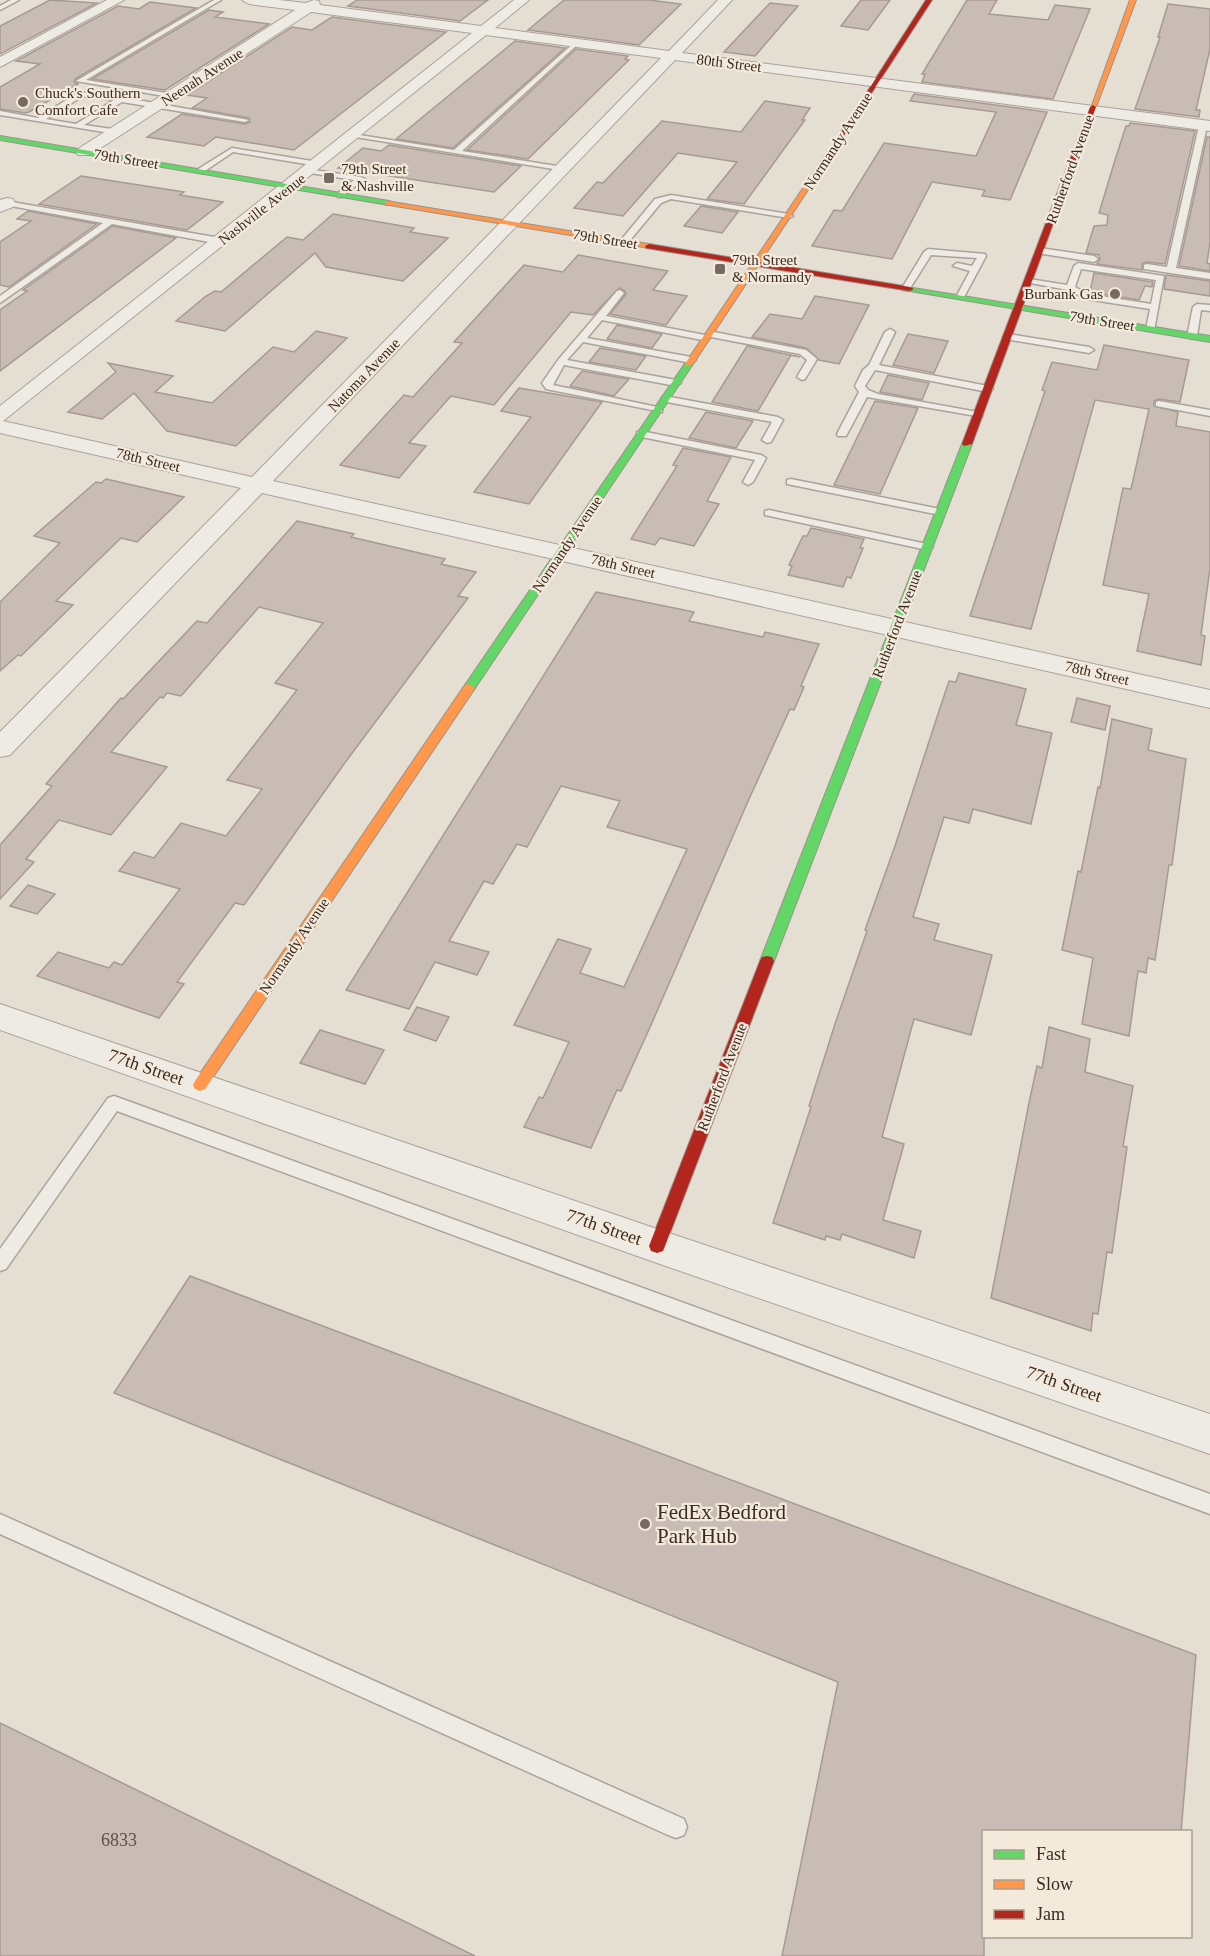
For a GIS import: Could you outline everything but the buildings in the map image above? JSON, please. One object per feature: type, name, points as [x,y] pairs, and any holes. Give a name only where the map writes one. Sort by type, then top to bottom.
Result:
[{"type":"street","points":[[0,63],[117,0]]},
{"type":"street","name":"80th Street","points":[[249,0],[313,4],[484,31],[1207,126]]},
{"type":"street","name":"Nashville Avenue","points":[[0,416],[522,0]]},
{"type":"street","name":"Natoma Avenue","points":[[0,748],[512,223],[725,0]]},
{"type":"street","name":"Normandy Avenue","points":[[200,1085],[757,264],[929,0]]},
{"type":"street","name":"Rutherford Avenue","points":[[657,1246],[1020,307],[1133,0]]},
{"type":"street","name":"Neenah Avenue","points":[[84,152],[313,4]]},
{"type":"street","name":"79th Street","points":[[0,138],[1210,339]]},
{"type":"street","name":"78th Street","points":[[0,427],[1210,699]]},
{"type":"street","name":"77th Street","points":[[0,1017],[657,1246],[1210,1434]]},
{"type":"lane","points":[[0,8],[16,0]]},
{"type":"lane","points":[[173,96],[79,81],[218,0]]},
{"type":"lane","points":[[456,152],[576,43]]},
{"type":"lane","points":[[39,120],[82,94],[245,120]]},
{"type":"lane","points":[[77,126],[121,99]]},
{"type":"lane","points":[[0,113],[116,132]]},
{"type":"lane","points":[[1171,270],[1207,126]]},
{"type":"lane","points":[[352,136],[563,169]]},
{"type":"lane","points":[[199,171],[232,150],[361,179],[342,195]]},
{"type":"lane","points":[[624,242],[658,201],[672,197],[789,216]]},
{"type":"lane","points":[[2,204],[220,241]]},
{"type":"lane","points":[[0,300],[110,222]]},
{"type":"lane","points":[[1040,251],[1210,276]]},
{"type":"lane","points":[[906,288],[928,252],[982,256],[960,297]]},
{"type":"lane","points":[[923,260],[935,262]]},
{"type":"lane","points":[[957,266],[975,269]]},
{"type":"lane","points":[[1070,288],[1078,266],[1161,278],[1151,329]]},
{"type":"lane","points":[[1029,282],[1070,288],[1086,296],[1155,307]]},
{"type":"lane","points":[[620,293],[561,362],[548,382],[549,387],[777,420],[767,440]]},
{"type":"lane","points":[[1192,336],[1197,307],[1210,308]]},
{"type":"lane","points":[[599,317],[803,351],[812,359],[802,377]]},
{"type":"lane","points":[[890,332],[873,367],[868,370],[860,386],[864,392],[876,397],[978,415]]},
{"type":"lane","points":[[1008,337],[1089,350]]},
{"type":"lane","points":[[580,339],[691,360]]},
{"type":"lane","points":[[561,362],[676,383]]},
{"type":"lane","points":[[873,367],[988,388]]},
{"type":"lane","points":[[842,434],[864,392]]},
{"type":"lane","points":[[1159,404],[1210,413]]},
{"type":"lane","points":[[641,434],[761,458],[748,482]]},
{"type":"lane","points":[[791,482],[940,512]]},
{"type":"lane","points":[[769,513],[927,547]]},
{"type":"lane","points":[[0,1263],[114,1103],[1210,1504]]},
{"type":"lane","points":[[0,1524],[676,1827]]},
{"type":"traffic: fast","points":[[0,138],[389,203]]},
{"type":"traffic: fast","points":[[910,289],[1210,339]]},
{"type":"traffic: fast","points":[[469,688],[689,364]]},
{"type":"traffic: fast","points":[[767,961],[967,444]]},
{"type":"traffic: slow","points":[[1093,107],[1133,0]]},
{"type":"traffic: slow","points":[[689,364],[830,152]]},
{"type":"traffic: slow","points":[[389,203],[649,246]]},
{"type":"traffic: slow","points":[[200,1085],[469,688]]},
{"type":"traffic: jam","points":[[830,152],[929,0]]},
{"type":"traffic: jam","points":[[967,444],[1093,107]]},
{"type":"traffic: jam","points":[[649,246],[910,289]]},
{"type":"traffic: jam","points":[[657,1246],[767,961]]},
{"type":"place","name":"Chuck's Southern Comfort Cafe","points":[[23,102]]},
{"type":"place","name":"79th Street & Nashville","points":[[329,178]]},
{"type":"place","name":"79th Street & Normandy","points":[[720,269]]},
{"type":"place","name":"Burbank Gas","points":[[1115,294]]},
{"type":"place","name":"FedEx Bedford Park Hub","points":[[645,1524]]}]
